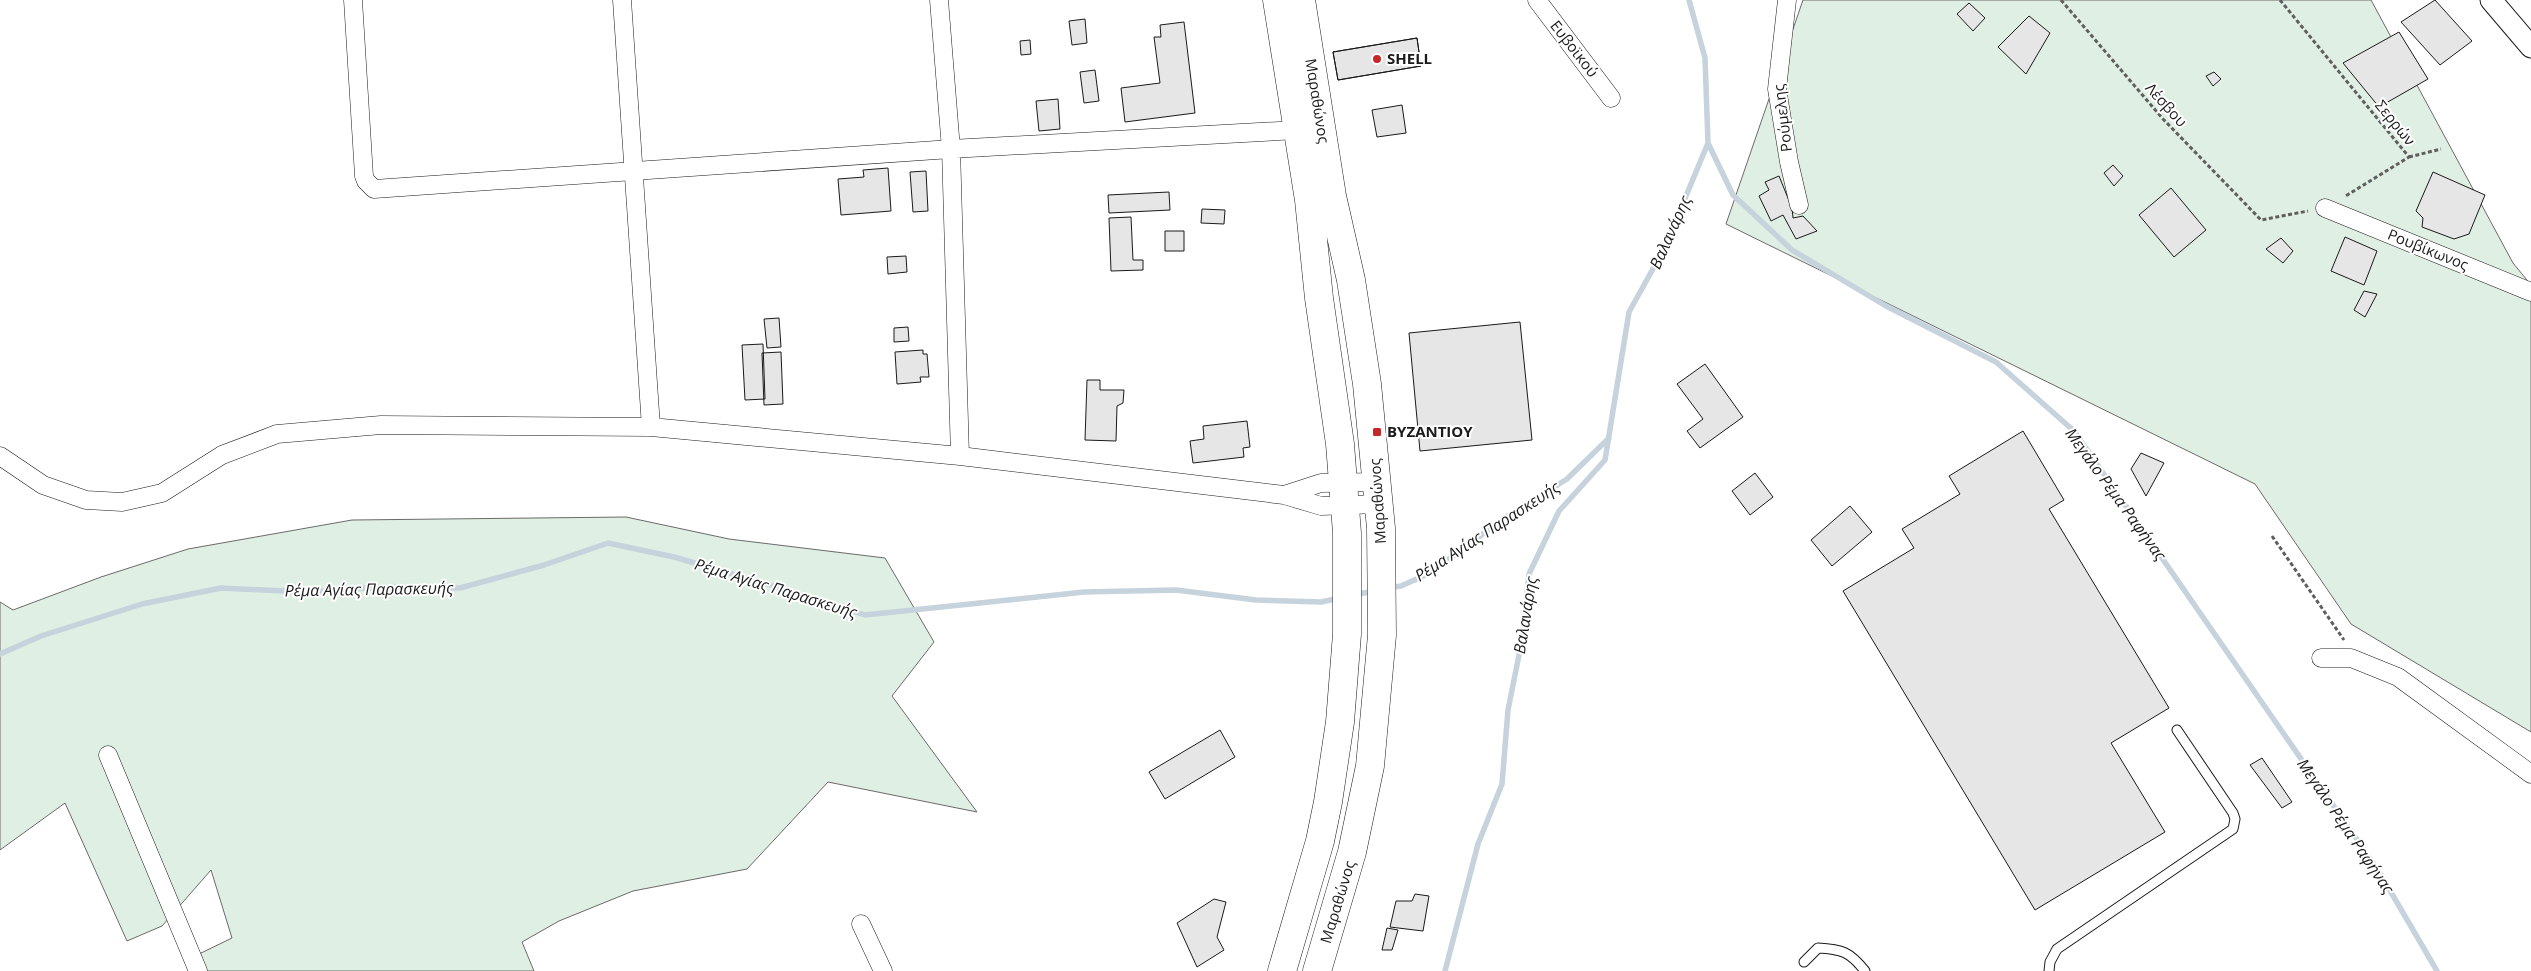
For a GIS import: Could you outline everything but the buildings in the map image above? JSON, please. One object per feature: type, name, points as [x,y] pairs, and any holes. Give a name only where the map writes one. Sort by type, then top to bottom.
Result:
[{"type":"main road","name":"Μαραθώνος","points":[[1277,0],[1333,386],[1343,494],[1348,634],[1340,722],[1328,802],[1320,841],[1282,971]]},
{"type":"main road","name":"Μαραθώνος","points":[[1301,0],[1332,196],[1356,308],[1367,384],[1378,493],[1381,559],[1382,622],[1374,726],[1362,809],[1352,852],[1317,971]]},
{"type":"street","points":[[352,0],[364,176],[369,186],[380,189],[951,149],[1297,130]]},
{"type":"street","points":[[622,0],[652,427]]},
{"type":"street","points":[[939,0],[951,149],[960,456]]},
{"type":"street","name":"Ευβοϊκού","points":[[1536,0],[1611,98]]},
{"type":"street","name":"Ρούμελης","points":[[1787,0],[1777,88],[1789,162],[1799,205]]},
{"type":"street","points":[[2491,0],[2531,47]]},
{"type":"street","name":"Ρουβίκωνος","points":[[2325,208],[2531,292]]},
{"type":"street","points":[[0,456],[43,485],[86,500],[122,502],[162,493],[222,455],[277,434],[381,425],[652,427],[960,456],[1284,495],[1321,506],[1343,494],[1378,493]]},
{"type":"street","points":[[2321,658],[2351,658],[2398,677],[2531,774]]},
{"type":"street","points":[[108,755],[198,971]]},
{"type":"street","points":[[860,924],[883,971]]},
{"type":"lane","points":[[2049,971],[2050,962],[2057,949],[2233,829],[2235,818],[2233,813],[2177,730]]},
{"type":"lane","points":[[1804,962],[1818,948],[1838,949],[1854,958],[1865,971]]},
{"type":"path","name":"Λέσβου","points":[[2061,0],[2163,119],[2261,220]]},
{"type":"path","name":"Σερρών","points":[[2261,220],[2325,208],[2408,157],[2280,0]]},
{"type":"path","points":[[2408,157],[2441,149]]},
{"type":"path","points":[[2272,536],[2359,661]]},
{"type":"green space","points":[[1803,0],[2371,0],[2513,263],[2531,285],[2531,732],[2351,624],[2255,484],[1726,224]]},
{"type":"green space","points":[[626,517],[729,539],[885,558],[934,642],[892,696],[977,812],[828,782],[747,869],[633,891],[559,921],[522,942],[534,971],[204,971],[197,955],[232,938],[211,870],[162,926],[127,941],[65,803],[0,850],[0,602],[13,610],[101,577],[188,549],[352,520]]},
{"type":"waterway","name":"Μεγάλο Ρέμα Ραφήνας","points":[[1689,0],[1705,58],[1708,143],[1733,195],[1792,250],[1886,306],[1996,362],[2074,431],[2378,870],[2437,971]]},
{"type":"waterway","name":"Βαλανάρης","points":[[1445,971],[1478,844],[1502,784],[1508,710],[1522,640],[1529,574],[1559,511],[1605,460],[1629,312],[1664,249],[1708,143]]},
{"type":"waterway","name":"Ρέμα Αγίας Παρασκευής","points":[[1388,588],[1401,586],[1430,573],[1503,519],[1567,479],[1609,438]]},
{"type":"waterway","name":"Ρέμα Αγίας Παρασκευής","points":[[0,654],[41,636],[142,604],[221,588],[306,592],[383,587],[460,588],[544,565],[608,543],[674,557],[865,615],[1084,592],[1176,590],[1256,600],[1321,602],[1340,598]]},
{"type":"waterway","name":"Ρέμα Αγίας Παρασκευής","points":[[1354,595],[1374,591]]},
{"type":"place","name":"SHELL","points":[[1377,59]]},
{"type":"place","name":"ΒΥΖΑΝΤΙΟΥ","points":[[1377,432]]}]
